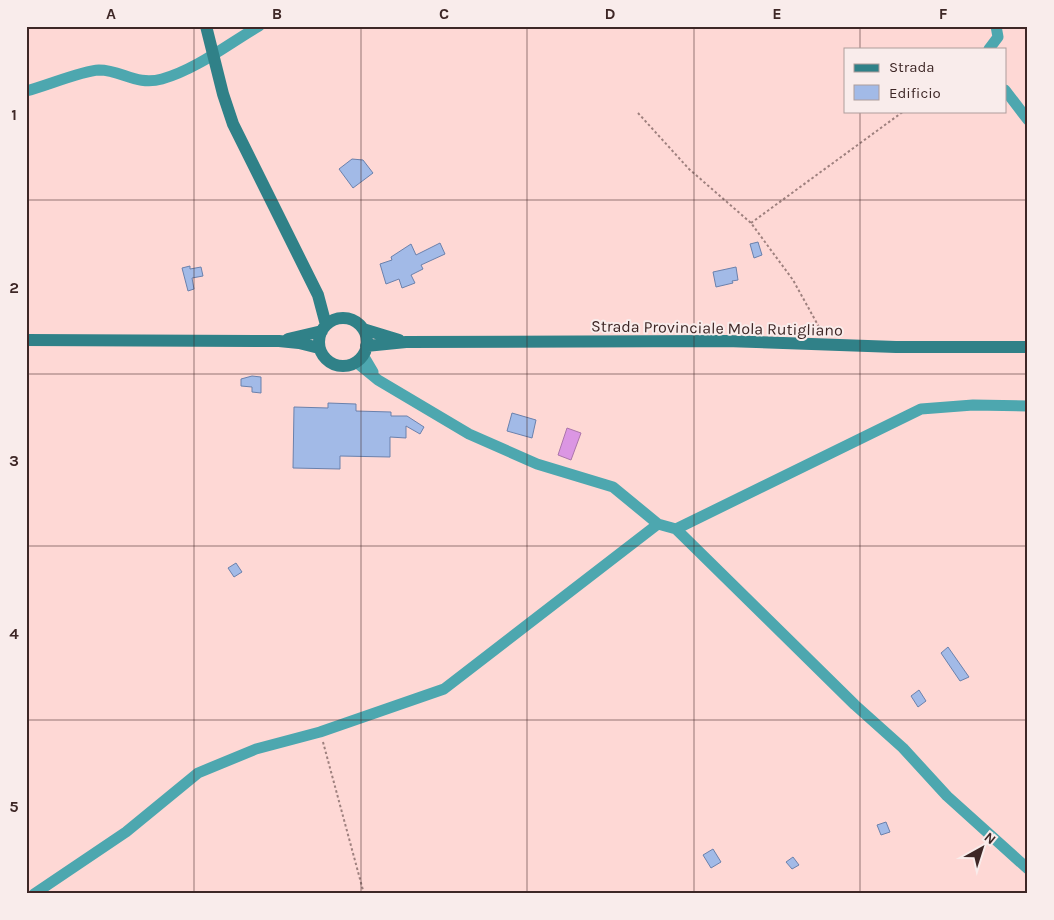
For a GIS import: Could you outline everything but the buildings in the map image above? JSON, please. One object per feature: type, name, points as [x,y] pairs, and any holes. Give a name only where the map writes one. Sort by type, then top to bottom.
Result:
[{"type":"main road","points":[[206,26],[233,124],[318,295],[324,328],[320,348],[326,359],[332,364],[348,366],[362,355],[363,330],[357,322],[342,318],[318,295]]},
{"type":"main road","points":[[279,341],[324,328],[342,318]]},
{"type":"main road","name":"Strada Provinciale Mola Rutigliano","points":[[363,330],[406,342],[726,341],[896,347],[1028,347]]},
{"type":"main road","points":[[26,340],[279,341],[320,348]]},
{"type":"main road","name":"Strada Provinciale Mola Rutigliano","points":[[362,355],[406,342]]},
{"type":"street","points":[[26,91],[97,70],[110,71],[137,81],[162,79],[204,61],[213,53],[259,26]]},
{"type":"street","points":[[990,48],[998,37],[996,26]]},
{"type":"street","points":[[1006,91],[1028,120]]},
{"type":"street","points":[[362,355],[378,380],[469,434],[537,464],[613,487],[658,524],[676,529],[855,705],[903,748],[947,796],[1028,869]]},
{"type":"street","points":[[676,529],[921,408],[973,405],[1028,406]]},
{"type":"street","points":[[34,894],[126,832],[198,773],[256,749],[320,732],[444,689],[658,524]]},
{"type":"path","points":[[751,223],[903,112]]},
{"type":"path","points":[[638,113],[689,169],[751,223],[793,280],[819,327]]},
{"type":"path","points":[[320,732],[364,894]]},
{"type":"shaded area","points":[[567,428],[581,433],[571,460],[558,455]]}]
